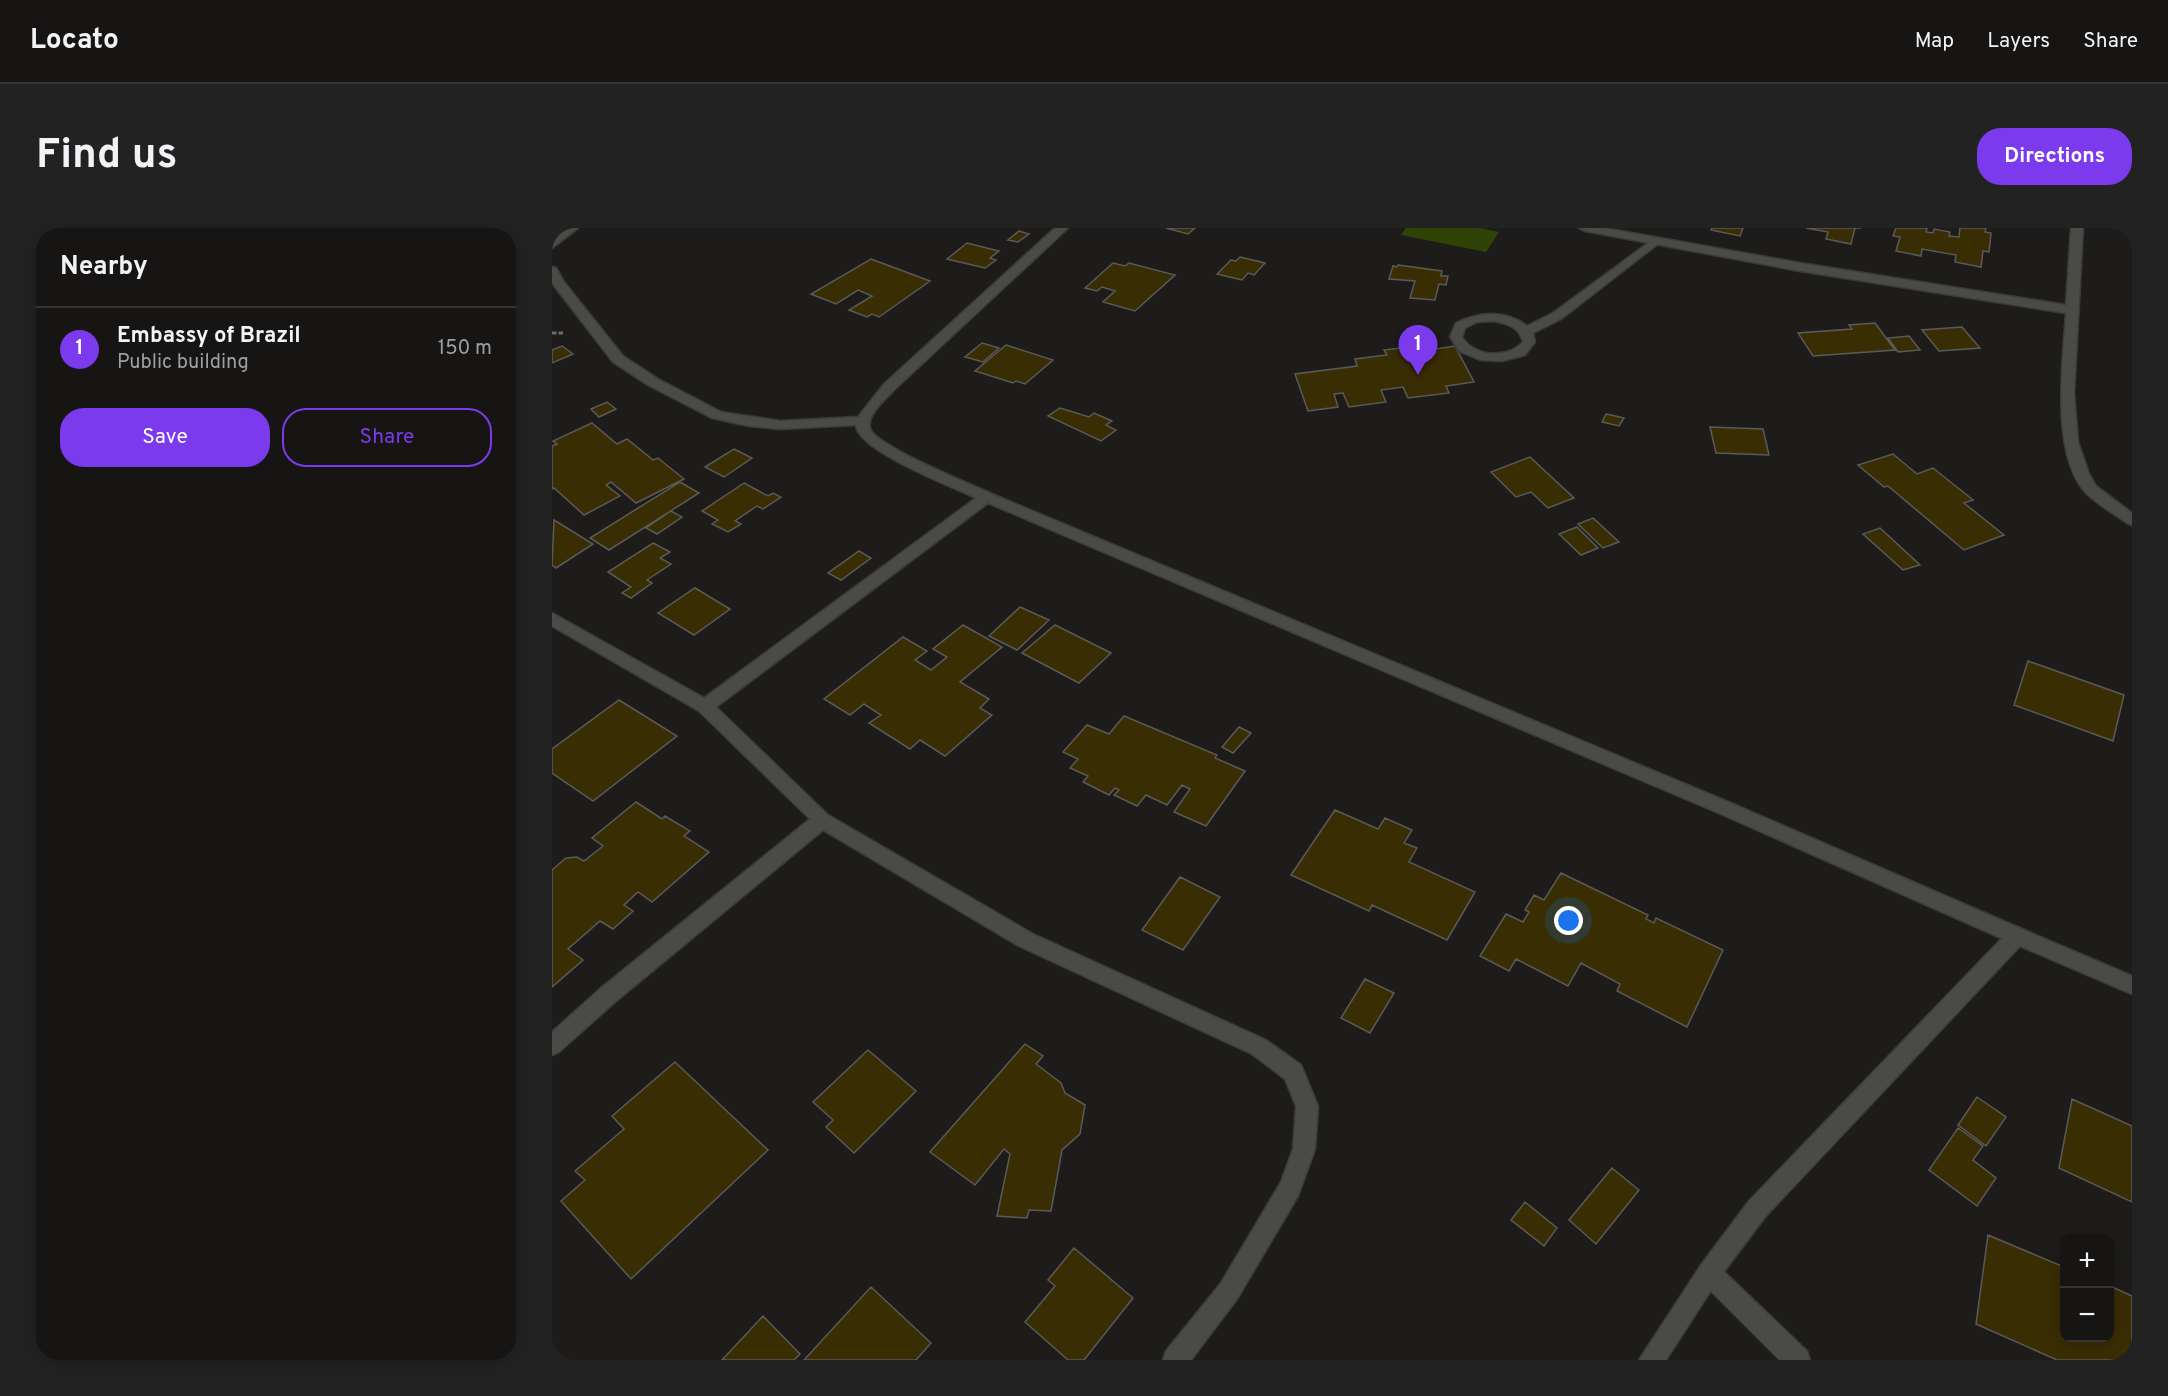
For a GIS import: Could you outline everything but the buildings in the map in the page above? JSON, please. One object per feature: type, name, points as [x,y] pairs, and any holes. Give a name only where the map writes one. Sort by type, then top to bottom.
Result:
[{"type":"street","points":[[552,245],[572,228]]},
{"type":"street","points":[[1062,228],[889,387],[869,410],[863,421],[864,431],[870,440],[883,449],[987,497],[1727,809],[2132,985]]},
{"type":"street","points":[[1585,228],[1655,242],[2073,310]]},
{"type":"street","points":[[2077,228],[2067,393],[2071,442],[2075,458],[2091,489],[2110,506],[2132,520]]},
{"type":"street","points":[[1526,330],[1557,316],[1655,242]]},
{"type":"street","points":[[552,271],[558,283],[618,358],[653,382],[717,415],[749,422],[780,425],[863,421]]},
{"type":"street","points":[[1494,317],[1513,321],[1526,330],[1529,342],[1520,352],[1502,357],[1480,356],[1463,348],[1456,337],[1460,326],[1474,319],[1494,317]]},
{"type":"street","points":[[705,706],[987,497]]},
{"type":"street","points":[[552,619],[705,706],[822,820],[1026,940],[1259,1047],[1293,1072],[1306,1106],[1304,1149],[1290,1188],[1229,1291],[1175,1360]]},
{"type":"street","points":[[552,1045],[608,995],[822,820]]},
{"type":"street","points":[[1651,1360],[1709,1273],[1757,1209],[2017,936]]},
{"type":"street","points":[[1709,1273],[1798,1360]]},
{"type":"green space","points":[[1406,228],[1480,228],[1499,232],[1486,252],[1401,235]]},
{"type":"place","name":"Embassy of Brazil","points":[[1418,375]]}]
